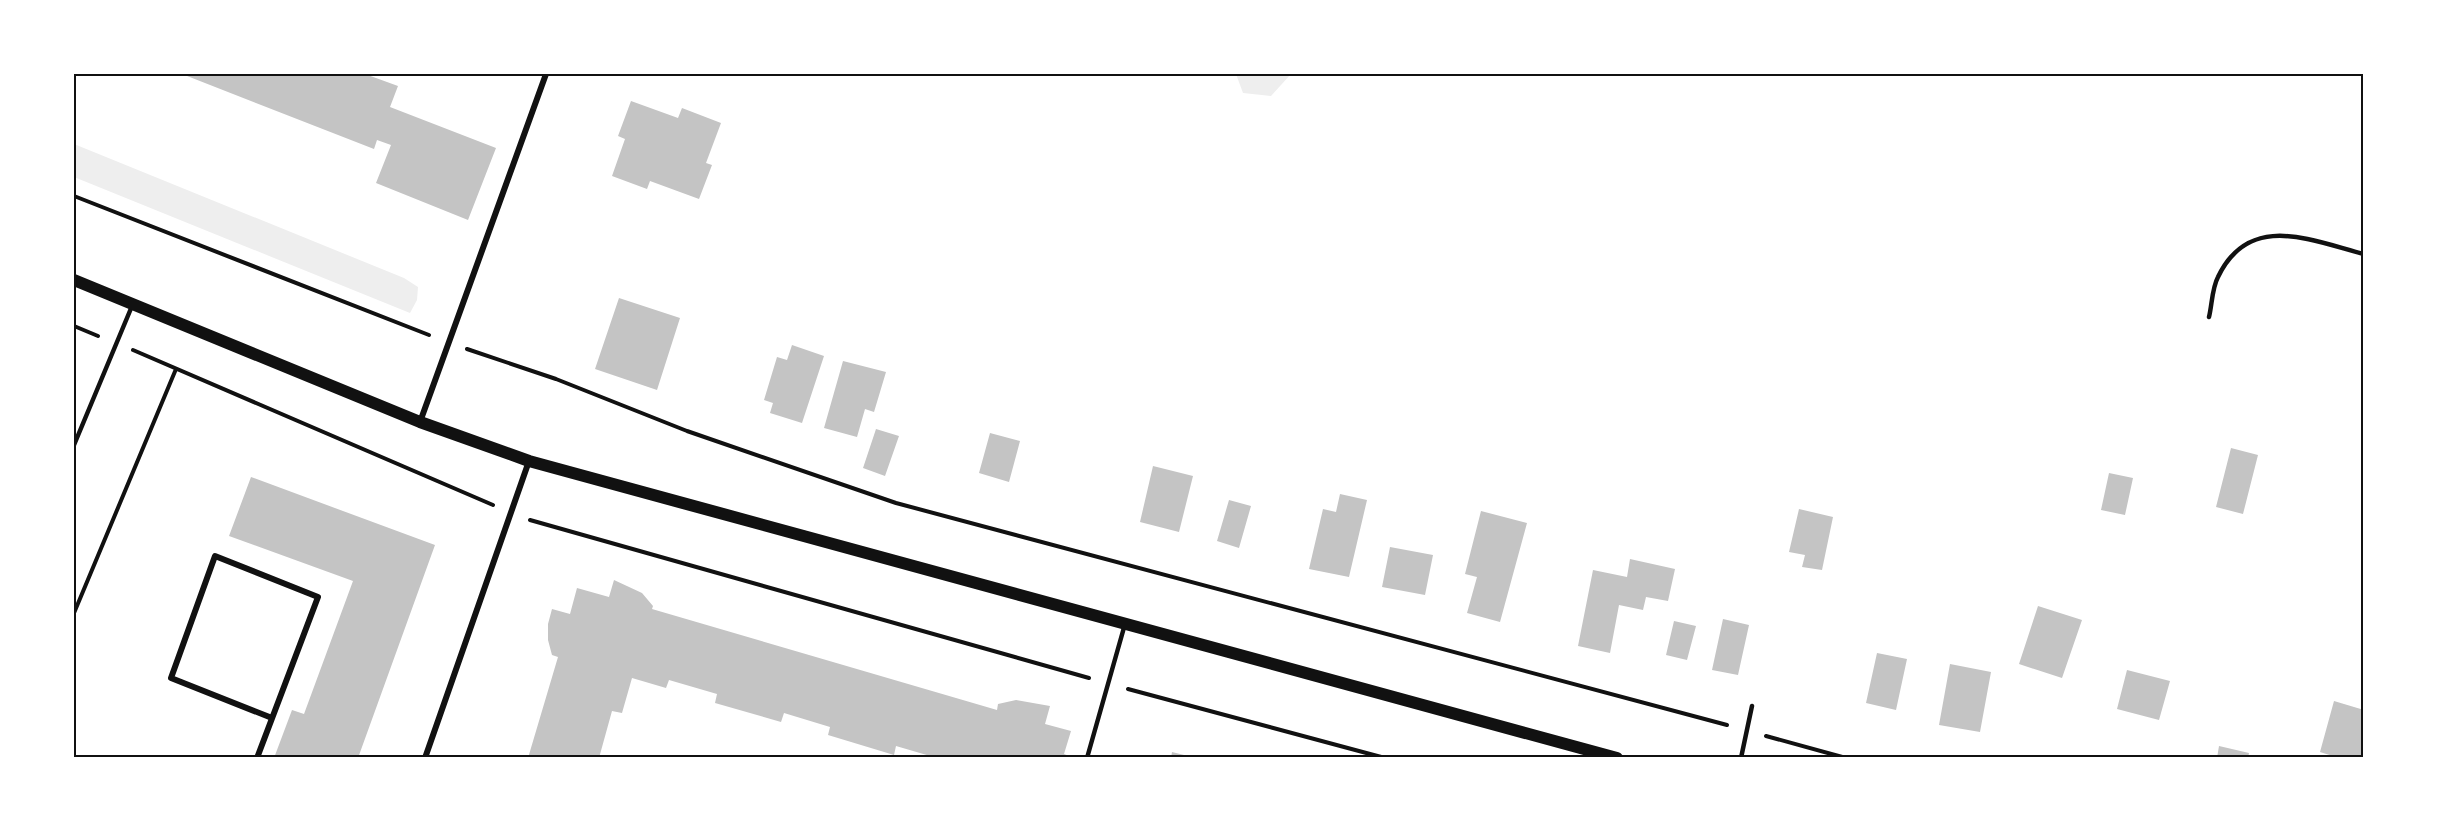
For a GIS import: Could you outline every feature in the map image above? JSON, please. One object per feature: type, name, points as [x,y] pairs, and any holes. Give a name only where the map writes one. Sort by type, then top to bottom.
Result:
[{"type":"main road","points":[[74,279],[420,422],[529,461],[1617,758]]},
{"type":"street","points":[[420,422],[546,74]]},
{"type":"street","points":[[425,758],[529,461]]},
{"type":"street","points":[[257,758],[318,597],[215,556],[171,678],[272,718]]},
{"type":"lane","points":[[2209,317],[2217,277],[2234,254],[2253,238],[2289,234],[2364,254]]},
{"type":"lane","points":[[74,445],[133,304]]},
{"type":"lane","points":[[1088,758],[1125,623]]},
{"type":"lane","points":[[1741,758],[1752,706]]},
{"type":"path","points":[[74,196],[448,343],[556,379],[687,431],[896,502],[1846,758]]},
{"type":"path","points":[[116,343],[511,513]]},
{"type":"path","points":[[74,613],[176,369]]},
{"type":"path","points":[[546,526],[1108,684],[1385,758]]},
{"type":"shaded area","points":[[1236,74],[1291,74],[1271,96],[1243,93]]},
{"type":"shaded area","points":[[74,144],[404,278],[418,287],[417,300],[410,313],[74,177]]},
{"type":"building","points":[[182,74],[365,74],[398,86],[390,107],[496,148],[468,220],[376,183],[391,145],[377,140],[374,149]]},
{"type":"building","points":[[631,101],[678,118],[682,108],[721,123],[706,163],[712,165],[699,199],[650,181],[647,189],[612,176],[625,139],[618,136]]},
{"type":"building","points":[[619,298],[680,318],[657,390],[595,369]]},
{"type":"building","points":[[792,345],[824,356],[802,423],[770,413],[773,403],[764,400],[777,357],[787,360]]},
{"type":"building","points":[[843,361],[886,372],[874,412],[865,409],[857,437],[824,428]]},
{"type":"building","points":[[876,429],[899,436],[885,476],[863,468]]},
{"type":"building","points":[[990,433],[1020,441],[1009,482],[979,473]]},
{"type":"building","points":[[2231,448],[2258,455],[2243,514],[2216,507]]},
{"type":"building","points":[[1153,466],[1193,476],[1179,532],[1140,522]]},
{"type":"building","points":[[2109,473],[2133,478],[2125,515],[2101,510]]},
{"type":"building","points":[[251,477],[435,545],[358,758],[274,758],[292,710],[304,714],[353,581],[229,536]]},
{"type":"building","points":[[1340,494],[1367,500],[1349,577],[1309,569],[1323,509],[1336,512]]},
{"type":"building","points":[[1229,500],[1251,506],[1239,548],[1217,541]]},
{"type":"building","points":[[1799,509],[1833,517],[1822,570],[1802,567],[1805,555],[1789,552]]},
{"type":"building","points":[[1481,511],[1527,523],[1500,622],[1467,613],[1477,577],[1465,574]]},
{"type":"building","points":[[1390,547],[1433,555],[1425,595],[1382,587]]},
{"type":"building","points":[[1630,559],[1675,569],[1668,601],[1646,597],[1643,610],[1619,605],[1610,653],[1578,646],[1593,570],[1627,577]]},
{"type":"building","points":[[614,580],[642,593],[653,606],[652,609],[997,710],[998,704],[1016,700],[1050,706],[1045,724],[1071,731],[1064,754],[1074,758],[937,758],[896,746],[894,755],[828,735],[830,727],[784,713],[781,722],[715,703],[717,694],[669,680],[666,688],[632,678],[622,713],[612,711],[599,758],[528,758],[558,657],[552,655],[548,640],[548,624],[552,609],[570,614],[577,588],[609,597]]},
{"type":"building","points":[[2038,606],[2082,620],[2062,678],[2019,664]]},
{"type":"building","points":[[1723,619],[1749,625],[1738,675],[1712,670]]},
{"type":"building","points":[[1674,621],[1696,626],[1687,660],[1666,655]]},
{"type":"building","points":[[1877,653],[1907,659],[1896,710],[1866,703]]},
{"type":"building","points":[[1950,664],[1991,672],[1980,732],[1939,725]]},
{"type":"building","points":[[2127,670],[2170,681],[2159,720],[2117,709]]},
{"type":"building","points":[[2334,701],[2364,710],[2364,744],[2360,758],[2339,758],[2320,752]]},
{"type":"building","points":[[2219,746],[2249,753],[2248,758],[2217,758]]},
{"type":"building","points":[[1172,752],[1192,757],[1192,758],[1171,758]]}]
